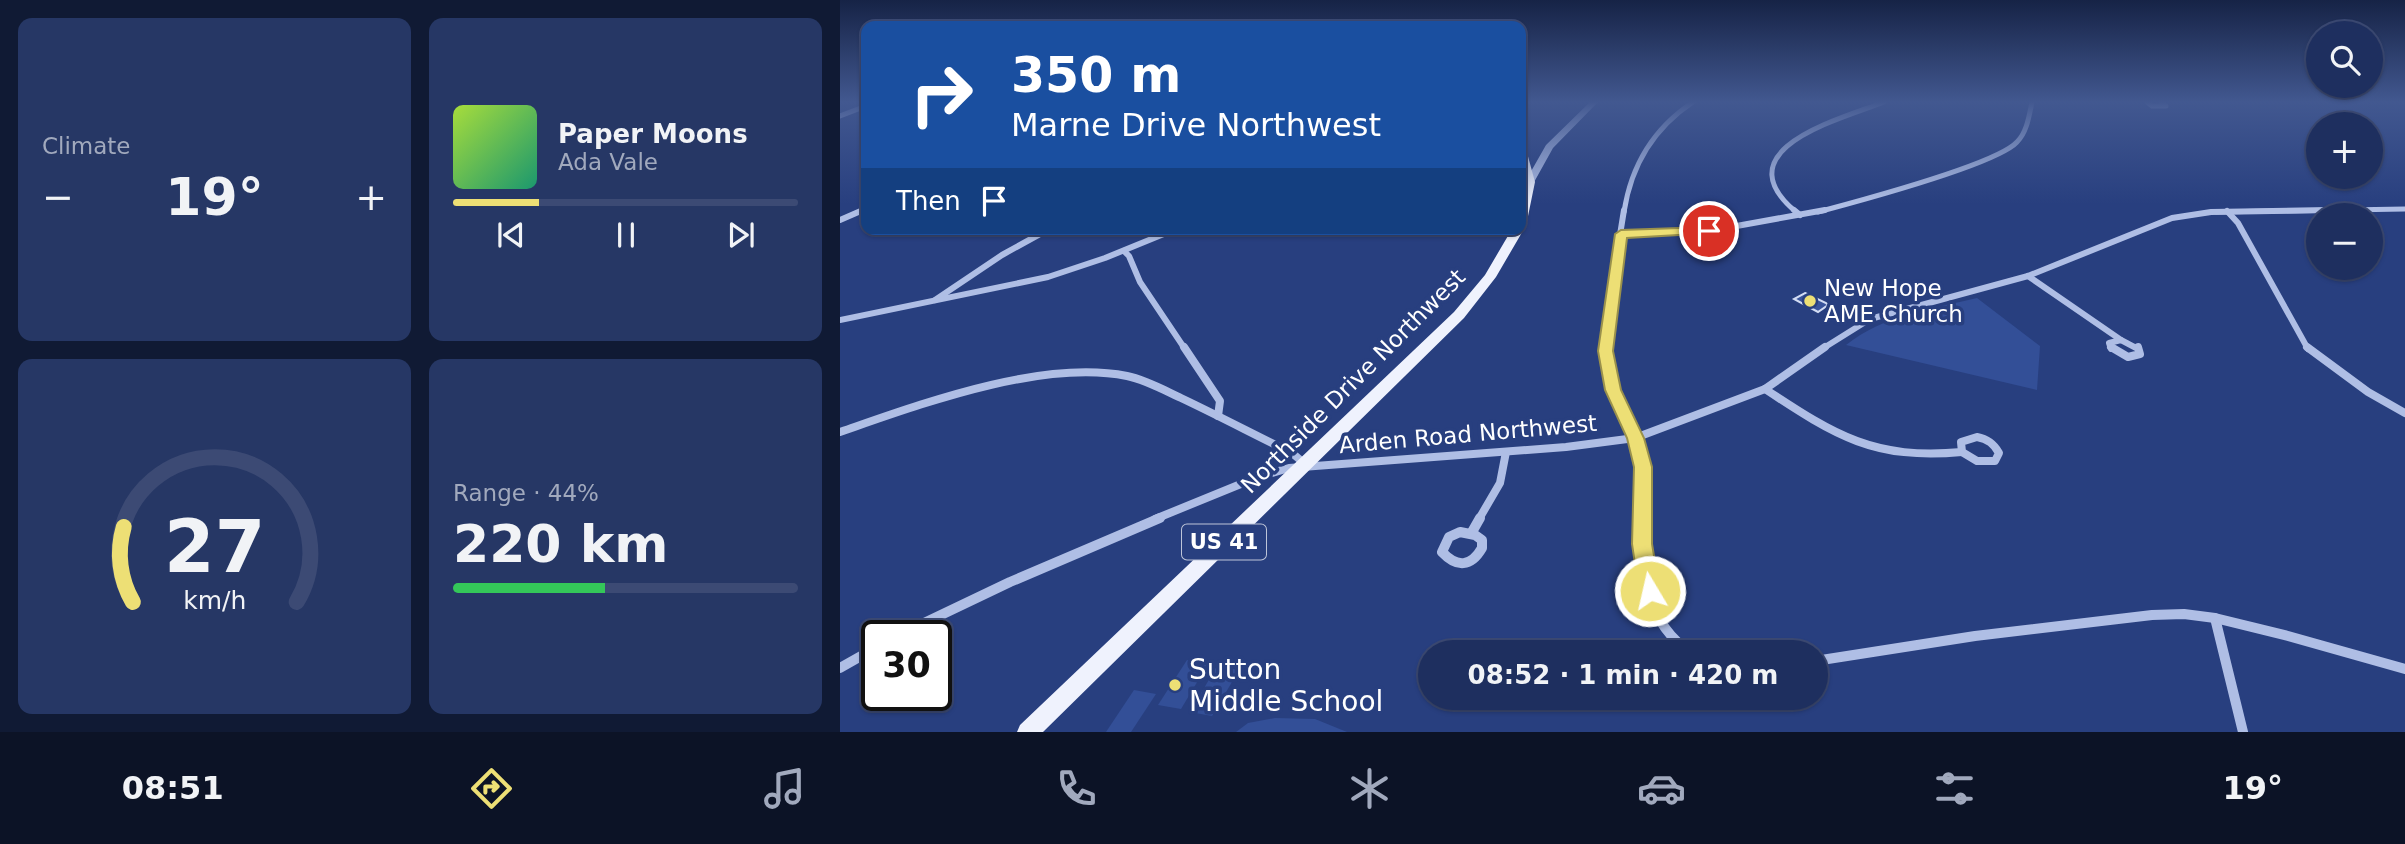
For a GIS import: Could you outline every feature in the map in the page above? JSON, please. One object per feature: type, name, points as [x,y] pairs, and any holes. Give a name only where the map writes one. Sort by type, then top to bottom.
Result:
[{"type":"main road","points":[[1526,166],[1530,182],[1526,199]]},
{"type":"main road","name":"Northside Drive Northwest","points":[[1028,732],[1464,309],[1490,277],[1514,235]]},
{"type":"street","points":[[1530,182],[1547,150],[1561,136]]},
{"type":"street","points":[[1660,136],[1636,168],[1630,185],[1606,351],[1613,390],[1635,438],[1643,467],[1642,544],[1653,608],[1673,640]]},
{"type":"street","points":[[1796,136],[1785,147],[1772,168],[1770,180],[1778,196],[1800,215]]},
{"type":"street","points":[[1621,234],[1689,233],[1800,215],[2006,152],[2023,136]]},
{"type":"street","points":[[1526,154],[1547,150]]},
{"type":"street","name":"Arden Road Northwest","points":[[931,620],[1086,547],[1241,485],[1305,464],[1320,466],[1506,452],[1635,438],[1765,389],[1846,332],[1870,319],[2028,276],[2172,218],[2227,211],[2405,209]]},
{"type":"street","points":[[840,220],[861,211]]},
{"type":"street","points":[[2227,211],[2238,223],[2308,349],[2368,392],[2405,413]]},
{"type":"street","points":[[935,300],[1039,235]]},
{"type":"street","points":[[840,320],[1048,276],[1163,235]]},
{"type":"street","points":[[1124,251],[1140,282],[1220,401],[1218,416]]},
{"type":"street","points":[[2028,276],[2121,340]]},
{"type":"street","points":[[840,432],[972,392],[1067,373],[1128,376],[1218,416],[1292,453],[1305,464]]},
{"type":"street","points":[[1765,389],[1825,429],[1857,444],[1902,454],[1962,452],[1981,463],[1995,461],[1999,453],[1997,447],[1986,439],[1971,437],[1961,442],[1962,452]]},
{"type":"street","points":[[1472,532],[1500,482],[1506,452]]},
{"type":"street","points":[[1460,532],[1472,532],[1480,537],[1483,544],[1482,552],[1476,559],[1456,563],[1447,559],[1442,552],[1449,537],[1460,532]]},
{"type":"street","points":[[1828,659],[1975,636],[2151,615],[2184,614],[2215,618],[2405,669]]},
{"type":"street","points":[[2215,618],[2243,732]]},
{"type":"street","points":[[840,668],[861,657]]},
{"type":"shaded area","points":[[1977,298],[2040,346],[2037,390],[1846,345],[1892,320]]},
{"type":"shaded area","points":[[1187,660],[1208,664],[1181,709],[1158,705]]},
{"type":"shaded area","points":[[1217,666],[1239,670],[1212,716],[1190,712]]},
{"type":"shaded area","points":[[1134,690],[1156,694],[1131,732],[1106,732]]},
{"type":"shaded area","points":[[1275,718],[1315,719],[1347,732],[1236,732],[1248,723]]},
{"type":"building","name":"New Hope AME Church","points":[[1805,293],[1828,305],[1818,312],[1794,299]]},
{"type":"place","name":"New Hope AME Church","points":[[1810,301]]},
{"type":"place","name":"Sutton Middle School","points":[[1175,685]]},
{"type":"route","points":[[1650,591],[1642,544],[1643,467],[1635,438],[1613,390],[1606,351],[1606,334],[1621,234],[1709,231]]}]
